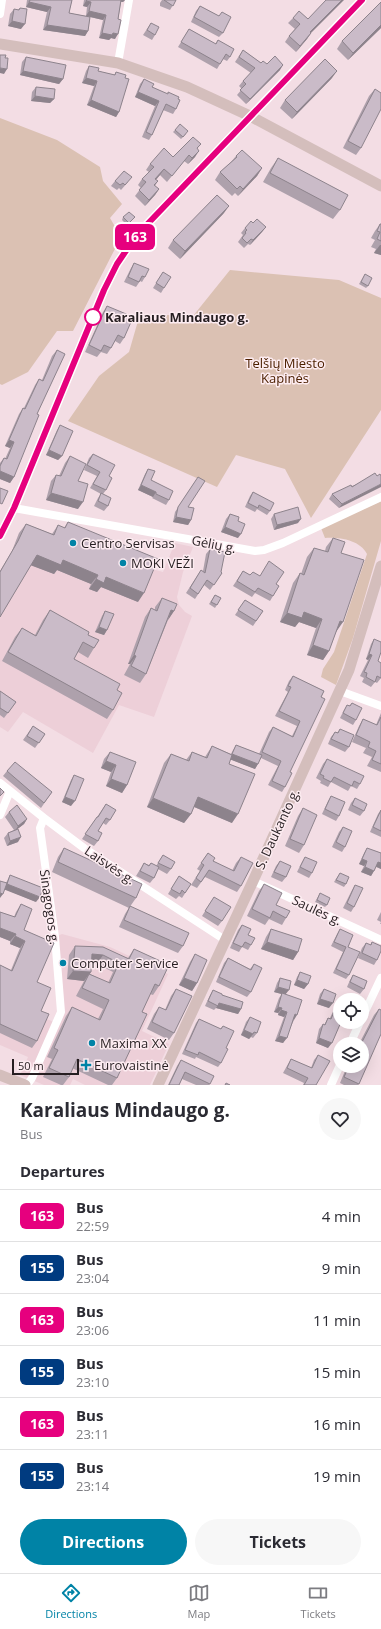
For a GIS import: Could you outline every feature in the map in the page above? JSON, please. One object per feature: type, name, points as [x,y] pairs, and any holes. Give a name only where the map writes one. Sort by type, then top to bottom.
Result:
[{"type":"main road","points":[[0,44],[118,63],[187,87],[250,116],[381,186]]},
{"type":"main road","name":"S. Daukanto g.","points":[[158,1085],[340,691],[356,652],[381,566]]},
{"type":"main road","points":[[0,1075],[26,1085]]},
{"type":"street","points":[[0,14],[2,0]]},
{"type":"street","points":[[118,63],[129,0]]},
{"type":"street","points":[[0,536],[14,508],[104,290],[117,264],[136,236],[362,0]]},
{"type":"street","name":"Gėlių g.","points":[[14,508],[255,551],[264,550],[284,543],[381,497]]},
{"type":"street","points":[[340,691],[381,706]]},
{"type":"street","name":"Laisvės g.","points":[[0,783],[84,848],[225,940]]},
{"type":"street","points":[[0,815],[10,791]]},
{"type":"street","name":"Sinagogos g.","points":[[26,1085],[32,1078],[60,1012],[55,937],[40,834],[40,828],[44,818]]},
{"type":"street","name":"Saulės g.","points":[[253,881],[381,940]]},
{"type":"street","points":[[369,1003],[381,978]]},
{"type":"street","points":[[330,1085],[336,1073]]},
{"type":"shaded area","points":[[19,533],[163,572],[172,550],[170,542],[193,547],[183,572],[177,597],[179,605],[185,612],[192,616],[154,717],[119,705],[93,753],[23,712],[8,732],[0,727],[0,571],[12,551]]},
{"type":"shaded area","points":[[62,934],[110,947],[168,974],[142,1031],[169,1044],[150,1085],[85,1085],[73,1079],[70,1085],[44,1085],[20,1075],[28,1057],[0,1045],[0,998],[56,1023],[61,1012],[55,937]]},
{"type":"green space","points":[[0,118],[57,140],[100,167],[103,181],[122,204],[110,218],[121,237],[73,331],[57,331],[28,372],[2,385],[0,384]]},
{"type":"green space","name":"Telšių Miesto Kapinės","points":[[230,270],[339,280],[381,298],[381,410],[311,518],[285,469],[236,455],[217,487],[68,421],[99,376],[129,352],[140,314],[193,316]]},
{"type":"green space","points":[[381,501],[381,541],[353,638],[336,685],[321,677],[323,669],[334,652],[367,554],[359,545],[349,540],[325,538],[321,528]]},
{"type":"building","points":[[30,0],[72,0],[69,13],[90,17],[88,31],[47,25],[51,7],[29,2]]},
{"type":"building","points":[[121,0],[118,19],[121,20],[118,34],[113,33],[112,35],[102,33],[106,15],[89,11],[91,2],[86,1]]},
{"type":"building","points":[[164,0],[176,0],[173,6]]},
{"type":"building","points":[[326,0],[342,0],[310,32],[311,33],[300,46],[289,36],[300,24],[293,18],[299,11],[308,19]]},
{"type":"building","points":[[381,2],[381,25],[353,53],[342,41]]},
{"type":"building","points":[[200,6],[219,16],[222,12],[231,17],[223,33],[194,17]]},
{"type":"building","points":[[20,8],[27,9],[25,24],[12,21],[14,9],[19,10]]},
{"type":"building","points":[[151,23],[159,27],[155,35],[147,30]]},
{"type":"building","points":[[189,29],[216,44],[218,40],[234,49],[230,57],[226,54],[220,64],[181,42]]},
{"type":"building","points":[[243,50],[261,63],[263,61],[267,64],[275,56],[283,65],[250,99],[240,90],[246,84],[243,81],[255,68],[239,57]]},
{"type":"building","points":[[0,55],[6,55],[5,58],[8,58],[7,69],[0,68]]},
{"type":"building","points":[[26,57],[66,65],[63,79],[23,71]]},
{"type":"building","points":[[325,59],[337,71],[297,112],[285,100]]},
{"type":"building","points":[[89,66],[99,68],[98,71],[115,75],[116,72],[126,75],[125,78],[129,79],[119,112],[91,100],[97,81],[86,78]]},
{"type":"building","points":[[144,79],[154,84],[152,87],[179,97],[178,99],[180,100],[176,109],[166,104],[152,135],[146,132],[159,101],[138,92]]},
{"type":"building","points":[[36,87],[55,89],[54,99],[35,96]]},
{"type":"building","points":[[375,89],[381,93],[381,109],[361,148],[348,141]]},
{"type":"building","points":[[180,124],[188,131],[183,137],[175,130]]},
{"type":"building","points":[[193,137],[201,144],[197,148],[199,151],[192,158],[189,155],[172,176],[164,169],[155,179],[158,181],[154,185],[159,189],[149,200],[139,190],[146,182],[142,179],[154,167],[150,164],[164,148],[173,157]]},
{"type":"building","points":[[242,150],[262,168],[243,189],[240,186],[237,189],[220,172],[237,157],[236,156]]},
{"type":"building","points":[[278,158],[348,195],[340,210],[270,173]]},
{"type":"building","points":[[124,171],[132,177],[125,185],[123,183],[120,185],[115,181]]},
{"type":"building","points":[[217,195],[229,206],[185,251],[173,240]]},
{"type":"building","points":[[129,212],[135,217],[129,223],[123,217]]},
{"type":"building","points":[[257,219],[266,227],[253,240],[251,239],[247,243],[242,238],[247,230],[245,228],[251,221],[253,223]]},
{"type":"building","points":[[380,224],[381,241],[377,239],[380,232],[377,231]]},
{"type":"building","points":[[134,263],[149,269],[145,277],[142,276],[139,282],[128,277]]},
{"type":"building","points":[[163,272],[171,277],[164,288],[156,283]]},
{"type":"building","points":[[365,274],[372,278],[368,286],[361,282]]},
{"type":"building","points":[[107,306],[131,316],[129,321],[131,322],[124,338],[118,335],[111,348],[104,345],[101,351],[89,345]]},
{"type":"building","points":[[57,350],[65,354],[37,414],[39,415],[14,477],[0,471],[0,466],[4,458],[7,459],[14,442],[9,440],[23,408],[25,409],[39,379],[43,381]]},
{"type":"building","points":[[60,425],[73,431],[62,456],[49,450]]},
{"type":"building","points":[[93,454],[115,465],[109,476],[112,478],[106,490],[93,484],[100,472],[87,465]]},
{"type":"building","points":[[70,456],[86,464],[78,481],[88,484],[83,502],[51,493],[56,475],[61,476]]},
{"type":"building","points":[[148,469],[155,471],[151,480],[173,491],[169,500],[141,485]]},
{"type":"building","points":[[375,473],[377,476],[380,474],[381,484],[342,504],[332,494],[351,485],[352,487]]},
{"type":"building","points":[[198,477],[205,481],[188,507],[194,508],[191,520],[176,517],[178,507]]},
{"type":"building","points":[[0,488],[8,491],[2,504],[0,503]]},
{"type":"building","points":[[253,492],[274,503],[270,511],[259,505],[258,508],[248,503]]},
{"type":"building","points":[[101,493],[111,498],[108,506],[98,501]]},
{"type":"building","points":[[298,507],[301,519],[277,525],[274,514]]},
{"type":"building","points":[[230,514],[239,517],[238,521],[245,524],[241,534],[225,527]]},
{"type":"building","points":[[68,522],[158,559],[144,593],[106,577],[104,583],[96,579],[98,575],[63,560],[61,565],[37,555],[0,617],[0,572],[26,524],[54,535],[58,525],[65,528]]},
{"type":"building","points":[[333,538],[345,542],[341,553],[364,560],[343,622],[340,621],[329,651],[313,645],[322,619],[304,612],[302,618],[287,613],[300,573],[304,575],[314,548],[328,552]]},
{"type":"building","points":[[210,549],[225,552],[222,573],[214,585],[207,580],[198,594],[190,588],[201,570],[205,573]]},
{"type":"building","points":[[269,561],[284,572],[276,584],[279,586],[273,596],[258,588],[255,592],[237,581],[243,571],[250,575],[253,572],[260,576]]},
{"type":"building","points":[[215,595],[221,598],[217,605],[211,602]]},
{"type":"building","points":[[162,598],[177,604],[174,611],[171,610],[146,674],[131,666],[136,656],[134,655],[151,608],[157,611]]},
{"type":"building","points":[[245,600],[263,611],[256,621],[238,610]]},
{"type":"building","points":[[50,610],[89,632],[88,635],[99,640],[94,648],[83,642],[74,659],[120,684],[117,690],[122,693],[113,710],[8,652],[22,628],[36,636]]},
{"type":"building","points":[[105,611],[114,614],[107,630],[99,627]]},
{"type":"building","points":[[374,639],[381,642],[381,652],[378,661],[381,663],[381,678],[377,676],[375,682],[366,677],[367,673],[364,672],[372,655],[369,654]]},
{"type":"building","points":[[293,676],[324,691],[321,697],[325,699],[290,772],[292,773],[285,787],[272,781],[281,761],[262,752],[273,727],[293,737],[300,721],[279,711],[291,687],[288,686]]},
{"type":"building","points":[[0,691],[16,702],[8,713],[0,708]]},
{"type":"building","points":[[352,703],[362,708],[356,720],[343,713],[347,705],[350,706]]},
{"type":"building","points":[[381,717],[381,764],[372,760],[376,751],[368,747],[370,742],[356,735],[363,719],[377,725]]},
{"type":"building","points":[[33,726],[45,734],[39,743],[27,736]]},
{"type":"building","points":[[340,729],[354,735],[349,747],[331,739],[335,732],[338,733]]},
{"type":"building","points":[[236,745],[262,755],[258,764],[232,754]]},
{"type":"building","points":[[212,746],[232,755],[229,764],[255,774],[238,814],[198,797],[191,814],[153,798],[171,754],[189,761],[192,752],[207,758]]},
{"type":"building","points":[[110,752],[136,762],[127,785],[111,779],[116,765],[106,761]]},
{"type":"building","points":[[327,759],[364,776],[360,784],[354,781],[352,786],[334,777],[331,782],[323,778],[324,776],[320,774]]},
{"type":"building","points":[[15,762],[52,792],[44,803],[7,771]]},
{"type":"building","points":[[74,775],[84,779],[75,801],[65,797]]},
{"type":"building","points":[[0,788],[4,792],[0,796]]},
{"type":"building","points":[[331,796],[345,802],[339,816],[325,809]]},
{"type":"building","points":[[355,798],[367,804],[364,811],[352,805]]},
{"type":"building","points":[[106,804],[116,810],[110,820],[106,818],[98,831],[102,833],[98,841],[85,834]]},
{"type":"building","points":[[17,805],[27,819],[18,826],[9,812]]},
{"type":"building","points":[[303,808],[317,815],[304,845],[290,839]]},
{"type":"building","points":[[381,810],[381,831],[373,827]]},
{"type":"building","points":[[343,827],[352,831],[345,847],[336,842]]},
{"type":"building","points":[[18,829],[21,837],[10,841],[8,833]]},
{"type":"building","points":[[64,848],[142,884],[136,898],[58,862]]},
{"type":"building","points":[[367,848],[381,853],[381,863],[378,862],[374,871],[365,867],[367,861],[362,859]]},
{"type":"building","points":[[208,853],[215,858],[213,861],[234,871],[241,857],[253,863],[241,886],[209,870],[201,882],[196,878],[204,865],[201,863]]},
{"type":"building","points":[[163,855],[175,862],[171,869],[158,863]]},
{"type":"building","points":[[305,857],[317,862],[312,873],[300,867]]},
{"type":"building","points":[[280,861],[291,866],[286,877],[274,872]]},
{"type":"building","points":[[144,863],[149,866],[151,863],[159,867],[154,878],[140,871]]},
{"type":"building","points":[[340,873],[349,877],[346,884],[336,880]]},
{"type":"building","points":[[10,875],[43,888],[40,897],[7,884]]},
{"type":"building","points":[[179,876],[191,884],[185,893],[182,890],[180,894],[171,889]]},
{"type":"building","points":[[0,881],[7,883],[3,894],[0,893]]},
{"type":"building","points":[[264,884],[282,893],[276,905],[290,911],[286,918],[273,911],[270,918],[252,909]]},
{"type":"building","points":[[355,885],[363,888],[354,907],[347,903]]},
{"type":"building","points":[[320,893],[330,898],[327,905],[317,900]]},
{"type":"building","points":[[214,897],[231,907],[222,921],[205,911]]},
{"type":"building","points":[[21,904],[32,909],[24,930],[54,943],[37,982],[51,988],[41,1011],[49,1014],[37,1041],[0,1024],[0,965],[12,971],[25,941],[15,936],[16,934],[0,928],[0,912],[15,917]]},
{"type":"building","points":[[130,906],[189,933],[183,946],[124,920]]},
{"type":"building","points":[[242,925],[251,929],[248,935],[255,938],[251,945],[245,942],[242,947],[233,943]]},
{"type":"building","points":[[271,929],[302,939],[298,952],[267,942]]},
{"type":"building","points":[[340,929],[353,935],[348,947],[360,952],[349,975],[336,969],[346,947],[334,942]]},
{"type":"building","points":[[372,942],[381,946],[381,951],[377,960],[362,953],[366,943],[371,945]]},
{"type":"building","points":[[75,946],[103,947],[129,959],[134,949],[169,965],[159,986],[155,984],[142,1012],[147,1014],[117,1078],[77,1059],[69,1077],[49,1068],[58,1050],[54,1048],[72,1007],[100,1020],[109,1000],[82,988],[89,974],[110,983],[119,963],[103,955],[92,954],[91,972],[73,971]]},
{"type":"building","points":[[195,954],[207,960],[197,983],[184,978]]},
{"type":"building","points":[[228,958],[251,970],[254,964],[262,968],[251,992],[219,977]]},
{"type":"building","points":[[300,972],[311,976],[308,984],[297,980]]},
{"type":"building","points":[[353,975],[367,981],[364,989],[350,982]]},
{"type":"building","points":[[280,978],[291,981],[289,990],[278,987]]},
{"type":"building","points":[[176,989],[192,996],[174,1033],[152,1022],[159,1007],[166,1010]]},
{"type":"building","points":[[324,989],[334,993],[333,1003],[320,999]]},
{"type":"building","points":[[213,990],[222,995],[243,1002],[241,1009],[219,1003],[218,1006],[208,1001]]},
{"type":"building","points":[[282,993],[302,1000],[297,1015],[295,1014],[287,1038],[279,1036],[287,1012],[278,1007]]},
{"type":"building","points":[[379,1009],[381,1010],[381,1034],[369,1061],[369,1037],[365,1037]]},
{"type":"building","points":[[333,1014],[333,1029],[338,1029],[335,1037],[333,1037],[332,1043],[319,1038],[323,1024],[325,1025],[328,1018],[331,1019]]},
{"type":"building","points":[[250,1017],[261,1022],[257,1033],[254,1032],[253,1034],[244,1030]]},
{"type":"building","points":[[199,1019],[221,1029],[223,1026],[234,1031],[226,1048],[228,1049],[221,1063],[199,1052],[198,1055],[185,1050]]},
{"type":"building","points":[[318,1055],[330,1061],[316,1085],[304,1085],[308,1078],[287,1068],[291,1059],[312,1068]]},
{"type":"building","points":[[181,1060],[214,1076],[210,1084],[185,1072],[179,1085],[169,1085]]},
{"type":"building","points":[[346,1073],[364,1073],[359,1084],[344,1077]]},
{"type":"bus line","name":"163","points":[[0,536],[14,508],[104,290],[117,264],[136,236],[362,0]]},
{"type":"place","name":"Karaliaus Mindaugo g.","points":[[93,317]]},
{"type":"place","name":"Centro Servisas","points":[[73,543]]},
{"type":"place","name":"MOKI VEŽI","points":[[123,563]]},
{"type":"place","name":"Computer Service","points":[[63,963]]},
{"type":"place","name":"Maxima XX","points":[[92,1043]]},
{"type":"place","name":"Eurovaistinė","points":[[86,1065]]}]
